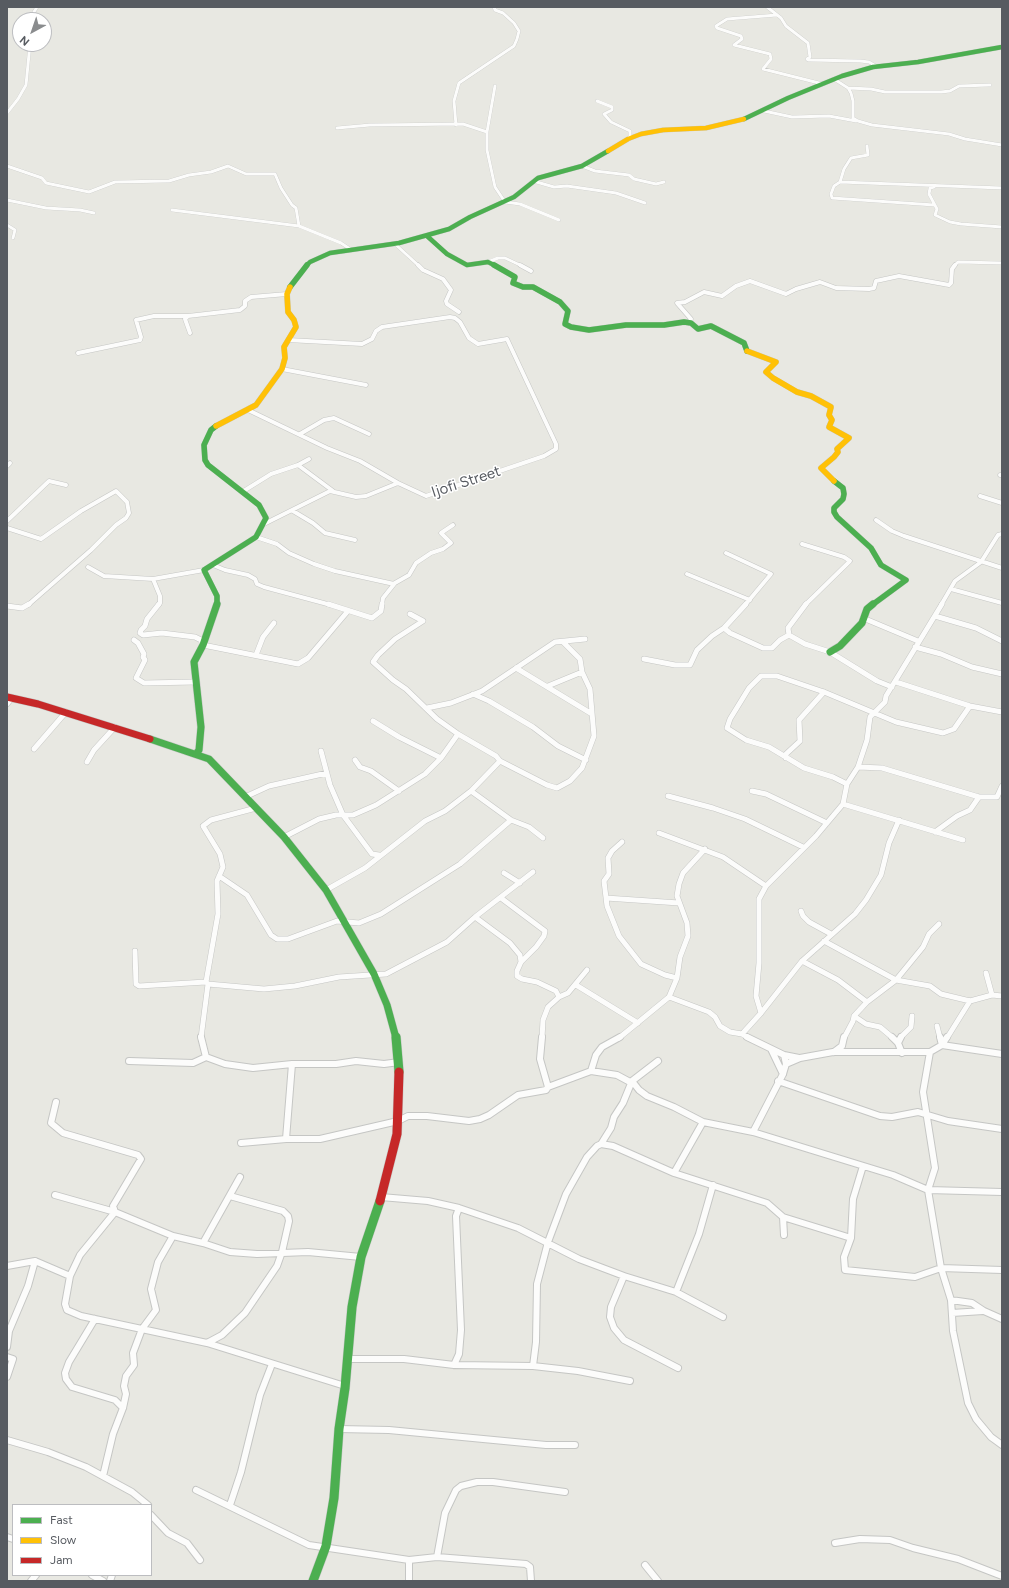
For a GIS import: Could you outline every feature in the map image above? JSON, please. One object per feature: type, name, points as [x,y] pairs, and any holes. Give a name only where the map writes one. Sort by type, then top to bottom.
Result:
[{"type":"street","points":[[456,124],[454,101],[459,83],[514,46],[520,31],[514,22],[508,19],[504,13],[495,10],[494,7]]},
{"type":"street","points":[[767,7],[781,18],[786,26],[808,43],[810,57],[807,59],[808,60],[869,62],[876,66]]},
{"type":"street","points":[[777,15],[728,19],[716,26],[717,28],[741,36],[742,39],[734,45],[770,54],[771,59],[764,66],[763,70],[823,84]]},
{"type":"street","points":[[88,567],[104,576],[153,579],[204,570],[256,537],[266,518],[264,512],[208,465],[204,460],[204,445],[211,430],[248,410],[261,399],[282,369],[285,358],[284,347],[296,327],[294,320],[288,312],[288,289],[297,280],[310,262],[330,253],[350,249],[395,244],[449,229],[470,217],[505,202],[533,181],[549,174],[582,166],[628,139],[649,132],[718,125],[747,118],[834,79],[849,73],[876,66],[925,61],[1002,47]]},
{"type":"street","points":[[7,113],[18,99],[26,85],[29,52]]},
{"type":"street","points":[[834,79],[848,88],[871,89],[885,92],[941,92],[950,91],[959,86],[990,85]]},
{"type":"street","points":[[495,86],[487,132],[488,150],[495,187],[505,202],[520,204],[559,220]]},
{"type":"street","points":[[848,88],[853,101],[853,118],[858,121]]},
{"type":"street","points":[[597,101],[612,108],[612,110],[604,114],[611,122],[630,131],[631,133],[628,139]]},
{"type":"street","points":[[764,111],[792,117],[829,116],[872,125],[949,134],[965,139],[1002,145]]},
{"type":"street","points":[[337,128],[370,125],[463,124],[487,132]]},
{"type":"street","points":[[840,182],[844,169],[851,158],[868,155],[867,146]]},
{"type":"street","points":[[7,166],[42,178],[46,183],[89,192],[115,182],[169,181],[189,175],[211,172],[228,166],[238,172],[246,174],[275,174],[280,188],[292,205],[296,208],[299,226]]},
{"type":"street","points":[[582,166],[595,171],[619,172],[629,175],[634,179],[651,183],[664,182]]},
{"type":"street","points":[[533,181],[554,187],[567,186],[616,193],[645,202]]},
{"type":"street","points":[[934,205],[832,198],[831,194],[834,186],[840,182],[1002,188]]},
{"type":"street","points":[[936,185],[930,188],[930,194],[937,209],[935,215],[950,222],[961,224],[1002,227]]},
{"type":"street","points":[[7,200],[46,208],[80,210],[94,213]]},
{"type":"street","points":[[172,210],[299,226],[341,243],[350,249]]},
{"type":"street","points":[[7,225],[15,230],[13,238]]},
{"type":"street","points":[[427,236],[447,254],[467,265],[488,262],[498,258],[505,258],[531,271]]},
{"type":"street","points":[[395,244],[423,270],[443,279],[451,290],[446,301],[447,304],[460,312]]},
{"type":"street","points":[[488,262],[515,277],[513,283],[523,287],[533,287],[560,302],[568,311],[565,324],[571,328],[589,330],[626,325],[664,325],[688,323],[698,329],[711,326],[744,343],[747,351],[776,362],[766,372],[773,378],[797,392],[810,396],[831,407],[829,415],[832,420],[828,427],[849,438],[837,449],[838,452],[834,457],[821,468],[829,477],[843,488],[844,494],[842,499],[834,508],[834,512],[837,517],[871,548],[881,565],[906,580],[867,609],[862,623],[840,646],[830,652]]},
{"type":"street","points":[[688,323],[691,319],[676,303],[685,302],[704,292],[722,296],[736,286],[750,281],[784,294],[820,282],[836,288],[869,289],[874,288],[876,281],[899,276],[948,286],[951,283],[952,269],[958,262],[1002,263]]},
{"type":"street","points":[[78,353],[140,340],[141,337],[136,320],[154,316],[188,316],[240,310],[245,306],[244,301],[251,297],[287,294]]},
{"type":"street","points":[[188,316],[185,319],[190,333]]},
{"type":"street","name":"Ijofi Street","points":[[248,410],[327,448],[360,461],[398,483],[426,496],[544,456],[556,449],[556,444],[507,339],[478,344],[469,338],[460,322],[455,318],[450,317],[382,327],[378,329],[372,339],[362,344],[288,340]]},
{"type":"street","points":[[282,369],[366,385]]},
{"type":"street","points":[[300,434],[324,420],[334,418],[369,434]]},
{"type":"street","points":[[242,492],[270,474],[298,465],[309,459]]},
{"type":"street","points":[[298,465],[333,491],[356,497],[366,496],[398,483]]},
{"type":"street","points":[[8,518],[49,481],[66,485]]},
{"type":"street","points":[[7,528],[42,539],[81,511],[116,491],[126,502],[129,513],[126,518],[116,525],[91,550],[27,606],[22,608],[7,606]]},
{"type":"street","points":[[264,524],[333,491]]},
{"type":"street","points":[[980,496],[1002,503]]},
{"type":"street","points":[[293,511],[313,523],[325,533],[355,540]]},
{"type":"street","points":[[876,520],[892,531],[1002,568]]},
{"type":"street","points":[[213,564],[225,570],[248,575],[254,579],[257,584],[264,587],[372,618],[381,611],[383,598],[394,584],[409,575],[416,563],[431,553],[443,549],[451,543],[441,533],[453,525]]},
{"type":"street","points":[[761,1013],[756,996],[759,963],[759,900],[766,886],[816,836],[843,804],[847,784],[858,767],[867,740],[870,717],[884,702],[918,641],[956,581],[981,562],[998,535],[1002,534]]},
{"type":"street","points":[[256,537],[277,544],[303,560],[321,567],[394,584]]},
{"type":"street","points":[[789,635],[788,628],[804,606],[850,561],[844,556],[802,544]]},
{"type":"street","points":[[644,659],[675,665],[690,664],[696,650],[724,628],[750,600],[771,574],[726,553]]},
{"type":"street","points":[[196,754],[199,750],[201,727],[194,662],[214,616],[218,602],[217,596],[204,570]]},
{"type":"street","points":[[687,574],[750,600]]},
{"type":"street","points":[[153,579],[160,596],[160,603],[146,619],[140,633],[143,635],[162,633],[195,637],[202,640],[202,645]]},
{"type":"street","points":[[951,589],[1002,603]]},
{"type":"street","points":[[202,645],[301,664],[308,658],[348,611]]},
{"type":"street","points":[[410,614],[423,621],[396,639],[378,655],[373,662],[427,708],[437,719],[458,734],[496,756],[500,761],[557,788],[570,781],[582,768],[594,736],[590,689],[582,672],[580,659],[563,642]]},
{"type":"street","points":[[935,616],[976,628],[1002,641]]},
{"type":"street","points":[[863,618],[918,641]]},
{"type":"street","points":[[256,655],[263,637],[274,623]]},
{"type":"street","points":[[724,628],[763,648],[772,648],[780,640],[789,635]]},
{"type":"street","points":[[789,635],[805,644],[830,652],[877,681],[894,684],[970,706],[1002,712]]},
{"type":"street","points":[[427,708],[451,703],[482,691],[555,642],[585,639]]},
{"type":"street","points":[[134,640],[138,643],[144,654],[143,656],[145,660],[136,678],[144,683],[195,682]]},
{"type":"street","points":[[915,647],[941,654],[972,667],[1002,674]]},
{"type":"street","points":[[516,668],[592,714]]},
{"type":"street","points":[[548,686],[582,672]]},
{"type":"street","points":[[847,784],[833,777],[804,768],[769,747],[746,740],[730,730],[727,725],[730,719],[749,688],[761,676],[777,676],[824,692],[873,714],[896,722],[943,733],[954,729],[970,706]]},
{"type":"street","points":[[786,758],[786,754],[800,741],[799,720],[824,692]]},
{"type":"street","points":[[473,694],[489,701],[533,727],[558,746],[586,760]]},
{"type":"street","points":[[9,700],[38,704],[66,712],[209,759],[284,837],[326,890],[374,974],[387,1005],[394,1030],[399,1062],[398,1121],[393,1155],[361,1257],[352,1307],[348,1359],[339,1429],[334,1498],[326,1546],[312,1581]]},
{"type":"street","points":[[34,749],[66,712]]},
{"type":"street","points":[[373,721],[399,737],[440,758]]},
{"type":"street","points":[[87,762],[94,750],[115,727]]},
{"type":"street","points":[[284,837],[319,819],[336,815],[353,815],[399,791],[425,774],[440,758],[458,734]]},
{"type":"street","points":[[321,751],[330,785],[343,815],[372,854],[379,855]]},
{"type":"street","points":[[355,760],[360,767],[371,771],[399,791]]},
{"type":"street","points":[[326,890],[365,868],[379,855],[420,825],[445,811],[471,791],[500,761]]},
{"type":"street","points":[[858,767],[882,768],[979,797],[997,797],[1002,786]]},
{"type":"street","points":[[245,797],[269,786],[327,773]]},
{"type":"street","points":[[471,791],[511,820],[529,827],[543,838]]},
{"type":"street","points":[[752,791],[766,794],[826,823]]},
{"type":"street","points":[[668,796],[713,808],[745,819],[803,848]]},
{"type":"street","points":[[935,832],[957,816],[970,810],[979,797]]},
{"type":"street","points":[[843,804],[963,840]]},
{"type":"street","points":[[206,1057],[201,1038],[207,983],[218,914],[216,893],[219,876],[223,867],[220,854],[203,826],[211,820],[256,808]]},
{"type":"street","points":[[219,876],[247,895],[271,936],[277,939],[288,939],[337,921],[358,923],[382,914],[460,864],[511,820]]},
{"type":"street","points":[[742,1034],[761,1013],[802,961],[855,914],[881,875],[889,843],[898,820]]},
{"type":"street","points":[[659,834],[723,856],[766,886]]},
{"type":"street","points":[[622,842],[612,851],[608,858],[609,874],[604,881],[607,906],[619,936],[641,964],[665,975],[677,978]]},
{"type":"street","points":[[591,1071],[596,1055],[602,1047],[638,1023],[669,996],[677,978],[680,957],[688,936],[687,923],[677,896],[679,884],[683,874],[693,860],[706,849]]},
{"type":"street","points":[[135,951],[136,984],[139,986],[207,983],[264,988],[295,986],[339,977],[386,974],[447,942],[475,917],[533,872]]},
{"type":"street","points":[[504,873],[520,883]]},
{"type":"street","points":[[501,898],[545,931],[544,936],[536,947],[521,962],[517,971],[518,976],[522,979],[536,982],[556,990],[559,997]]},
{"type":"street","points":[[606,898],[679,903]]},
{"type":"street","points":[[801,911],[803,916],[809,922],[831,934]]},
{"type":"street","points":[[475,917],[510,944],[520,955],[521,962]]},
{"type":"street","points":[[833,1052],[842,1046],[844,1036],[853,1021],[854,1016],[867,1002],[896,980],[923,948],[929,934],[939,924]]},
{"type":"street","points":[[824,941],[896,980],[930,986],[941,994],[970,1001],[992,995],[1002,996]]},
{"type":"street","points":[[802,961],[838,980],[867,1002]]},
{"type":"street","points":[[548,1087],[540,1058],[543,1020],[548,1007],[559,997],[568,993],[587,970]]},
{"type":"street","points":[[986,973],[992,995]]},
{"type":"street","points":[[576,985],[638,1023]]},
{"type":"street","points":[[669,996],[709,1012],[715,1017],[720,1026],[730,1032],[742,1034],[784,1055],[800,1058]]},
{"type":"street","points":[[786,1064],[800,1058],[833,1052],[930,1052],[942,1045],[970,1001]]},
{"type":"street","points":[[854,1016],[866,1024],[880,1027],[888,1032],[898,1043],[902,1053]]},
{"type":"street","points":[[898,1043],[900,1037],[911,1027],[912,1016]]},
{"type":"street","points":[[937,1026],[942,1045]]},
{"type":"street","points":[[942,1045],[1002,1054]]},
{"type":"street","points":[[842,1046],[848,1051]]},
{"type":"street","points":[[771,1049],[783,1074]]},
{"type":"street","points":[[930,1052],[923,1092],[935,1168],[928,1190],[942,1268],[951,1300],[953,1331],[968,1403],[976,1418],[991,1437],[1002,1445]]},
{"type":"street","points":[[753,1132],[778,1081],[783,1074],[786,1064],[784,1055]]},
{"type":"street","points":[[129,1061],[193,1063],[206,1057],[225,1064],[253,1068],[292,1064],[336,1064],[356,1062],[384,1064],[399,1062]]},
{"type":"street","points":[[532,1366],[536,1342],[537,1284],[548,1242],[566,1194],[587,1157],[597,1146],[601,1144],[611,1128],[614,1116],[623,1103],[632,1081],[658,1061]]},
{"type":"street","points":[[286,1138],[292,1064]]},
{"type":"street","points":[[241,1144],[286,1138],[320,1139],[398,1121],[408,1116],[427,1116],[469,1121],[480,1119],[489,1115],[518,1096],[530,1092],[546,1090],[548,1087],[591,1071],[617,1075],[630,1082],[632,1081],[639,1090],[647,1096],[674,1107],[703,1122],[732,1126],[753,1132],[864,1166],[912,1182],[928,1190],[1002,1192]]},
{"type":"street","points":[[778,1081],[880,1116],[892,1117],[918,1112],[948,1121],[1002,1130]]},
{"type":"street","points":[[56,1102],[51,1123],[63,1133],[138,1155],[141,1159],[113,1206],[115,1212]]},
{"type":"street","points":[[674,1173],[703,1122]]},
{"type":"street","points":[[601,1144],[613,1146],[674,1173],[767,1203],[784,1218],[851,1238]]},
{"type":"street","points":[[864,1166],[853,1199],[851,1238],[844,1257],[845,1270],[915,1277],[942,1268],[1002,1270]]},
{"type":"street","points":[[203,1243],[240,1177]]},
{"type":"street","points":[[676,1292],[699,1234],[713,1185]]},
{"type":"street","points":[[55,1195],[115,1212],[173,1236],[203,1243],[230,1252],[257,1254],[308,1252],[361,1257]]},
{"type":"street","points":[[207,1343],[222,1335],[245,1313],[277,1266],[289,1222],[288,1216],[284,1211],[230,1196]]},
{"type":"street","points":[[381,1197],[428,1201],[459,1208],[518,1228],[579,1259],[624,1276],[676,1292],[723,1317]]},
{"type":"street","points":[[454,1365],[459,1354],[461,1330],[456,1216],[459,1208]]},
{"type":"street","points":[[115,1212],[80,1255],[70,1276],[65,1304],[67,1310],[81,1316],[207,1343],[345,1386]]},
{"type":"street","points":[[784,1218],[784,1235]]},
{"type":"street","points":[[103,1476],[113,1434],[123,1408],[126,1394],[124,1386],[126,1376],[134,1365],[133,1353],[142,1329],[156,1310],[151,1289],[158,1262],[173,1236]]},
{"type":"street","points":[[7,1266],[35,1261],[70,1276]]},
{"type":"street","points":[[7,1347],[9,1331],[28,1286],[35,1261]]},
{"type":"street","points":[[624,1276],[611,1307],[610,1317],[614,1328],[624,1340],[678,1368]]},
{"type":"street","points":[[951,1300],[972,1303],[984,1311],[1002,1319]]},
{"type":"street","points":[[952,1313],[984,1311]]},
{"type":"street","points":[[95,1319],[69,1362],[65,1373],[66,1379],[72,1387],[115,1400],[123,1408]]},
{"type":"street","points":[[7,1357],[13,1359],[7,1376]]},
{"type":"street","points":[[348,1359],[404,1359],[454,1365],[532,1366],[578,1371],[630,1381]]},
{"type":"street","points":[[230,1505],[241,1472],[260,1395],[272,1364]]},
{"type":"street","points":[[339,1429],[389,1430],[514,1443],[575,1445]]},
{"type":"street","points":[[7,1440],[48,1452],[86,1467],[132,1492],[147,1504]]},
{"type":"street","points":[[436,1557],[445,1513],[456,1490],[461,1486],[477,1482],[494,1482],[565,1492]]},
{"type":"street","points":[[196,1490],[310,1544],[409,1560],[436,1557],[526,1564],[530,1567],[531,1581]]},
{"type":"street","points":[[152,1516],[168,1533],[187,1542],[200,1560]]},
{"type":"street","points":[[835,1543],[860,1539],[890,1540],[913,1548],[958,1559],[1002,1576]]},
{"type":"street","points":[[409,1560],[409,1581]]},
{"type":"street","points":[[645,1565],[658,1581]]},
{"type":"street","points":[[94,1576],[103,1581]]},
{"type":"traffic: fast","points":[[744,119],[788,98],[842,76],[873,67],[918,62],[1002,47]]},
{"type":"traffic: fast","points":[[290,287],[310,262],[330,253],[399,243],[449,229],[470,217],[514,197],[538,178],[582,166],[608,151]]},
{"type":"traffic: fast","points":[[427,236],[447,254],[467,265],[488,262],[515,277],[513,283],[523,287],[533,287],[560,302],[568,311],[565,324],[571,327],[589,330],[626,325],[664,325],[684,322],[691,323],[698,329],[711,326],[744,343],[747,351]]},
{"type":"traffic: fast","points":[[196,754],[199,750],[201,727],[194,662],[203,645],[218,602],[217,596],[204,570],[256,537],[266,518],[259,505],[208,465],[205,460],[204,445],[211,430],[216,426]]},
{"type":"traffic: fast","points":[[830,652],[840,646],[862,623],[867,609],[906,580],[881,565],[871,548],[837,517],[834,512],[834,508],[843,499],[844,494],[843,488],[834,481]]},
{"type":"traffic: fast","points":[[150,739],[209,759],[284,837],[326,890],[374,974],[387,1005],[396,1036],[399,1072]]},
{"type":"traffic: fast","points":[[313,1581],[326,1546],[334,1498],[339,1429],[345,1388],[352,1307],[361,1257],[380,1201]]},
{"type":"traffic: slow","points":[[608,151],[628,139],[641,134],[663,130],[706,128],[744,119]]},
{"type":"traffic: slow","points":[[216,426],[256,405],[282,369],[285,358],[284,347],[296,327],[294,320],[288,312],[287,294],[290,287]]},
{"type":"traffic: slow","points":[[747,351],[776,362],[766,372],[773,378],[797,392],[811,396],[831,407],[829,415],[832,420],[829,427],[849,438],[837,449],[838,452],[834,457],[821,468],[834,481]]},
{"type":"traffic: jam","points":[[7,697],[38,704],[150,739]]},
{"type":"traffic: jam","points":[[380,1201],[397,1134],[399,1072]]}]
